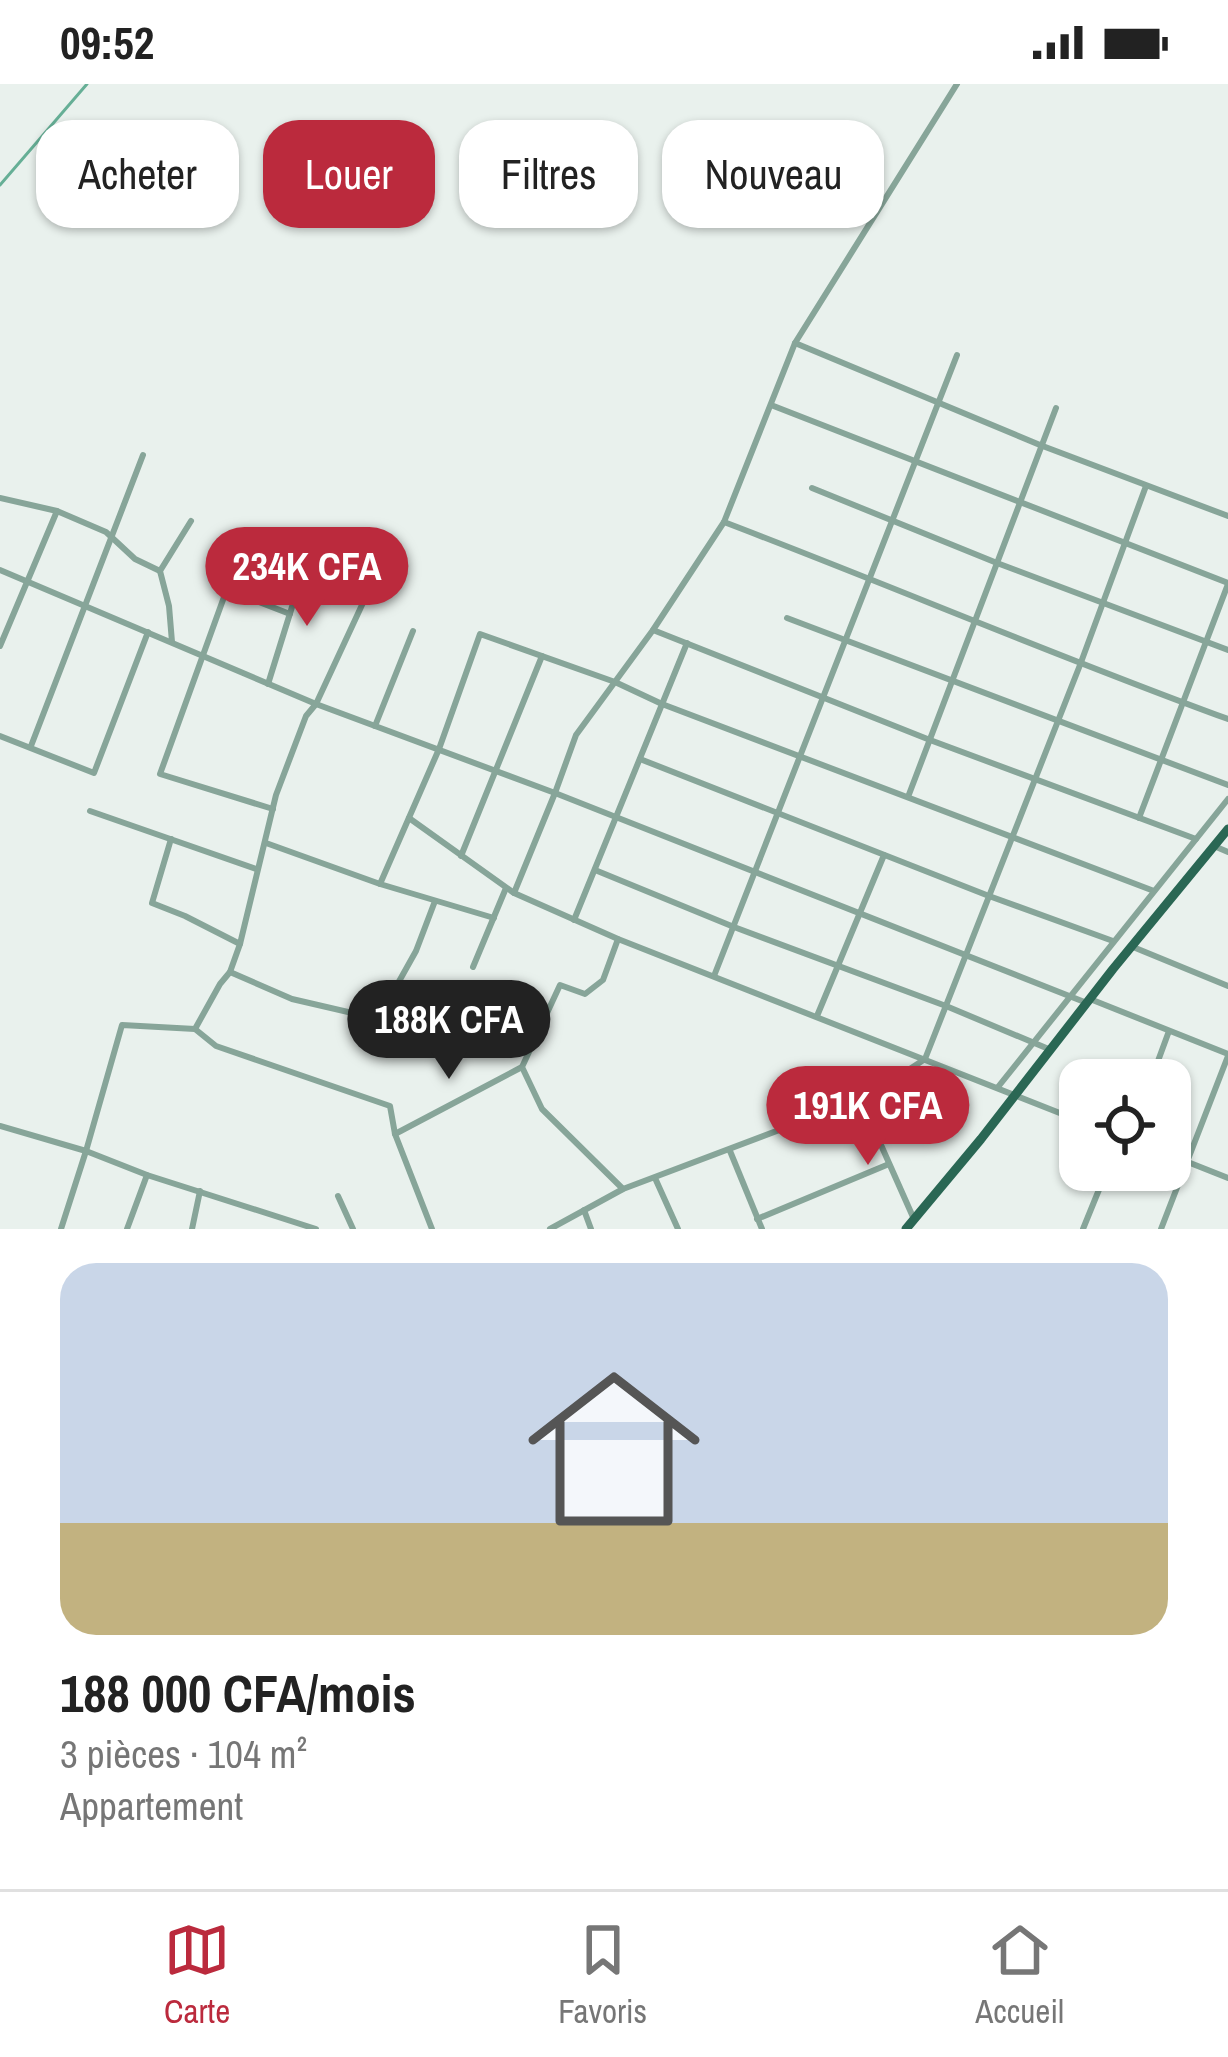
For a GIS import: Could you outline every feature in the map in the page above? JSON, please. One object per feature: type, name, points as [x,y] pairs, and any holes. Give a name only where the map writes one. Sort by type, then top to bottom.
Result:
[{"type":"main road","points":[[906,1229],[1228,830]]},
{"type":"street","points":[[473,967],[555,793],[576,735],[724,522],[795,343],[958,84]]},
{"type":"street","points":[[795,343],[1040,446],[1228,516]]},
{"type":"street","points":[[714,976],[957,355]]},
{"type":"street","points":[[771,404],[1228,584],[1139,818]]},
{"type":"street","points":[[908,796],[1056,408]]},
{"type":"street","points":[[31,746],[143,455]]},
{"type":"street","points":[[550,1229],[623,1190],[861,1100],[925,1059],[1146,487]]},
{"type":"street","points":[[812,488],[1228,650]]},
{"type":"street","points":[[0,498],[57,511],[106,532],[135,559],[160,571]]},
{"type":"street","points":[[0,646],[57,511]]},
{"type":"street","points":[[172,642],[160,571],[191,521]]},
{"type":"street","points":[[724,522],[1228,719]]},
{"type":"street","points":[[241,550],[160,774],[273,809]]},
{"type":"street","points":[[268,684],[306,562]]},
{"type":"street","points":[[0,570],[316,704],[1228,1055],[1191,1152]]},
{"type":"street","points":[[226,589],[290,614]]},
{"type":"street","points":[[195,1029],[230,973],[273,809],[306,716],[368,592]]},
{"type":"street","points":[[787,618],[1228,785]]},
{"type":"street","points":[[653,630],[1196,839]]},
{"type":"street","points":[[375,726],[413,631]]},
{"type":"street","points":[[0,736],[94,773],[148,632]]},
{"type":"street","points":[[380,884],[439,749],[480,634],[1154,891]]},
{"type":"street","points":[[574,920],[687,643]]},
{"type":"street","points":[[461,856],[542,656]]},
{"type":"street","points":[[640,759],[1113,941]]},
{"type":"street","points":[[997,1088],[1228,799]]},
{"type":"street","points":[[91,811],[256,869]]},
{"type":"street","points":[[409,818],[510,891],[618,939],[1059,1113]]},
{"type":"street","points":[[171,839],[152,903],[240,944]]},
{"type":"street","points":[[266,843],[494,918]]},
{"type":"street","points":[[1214,846],[1228,851]]},
{"type":"street","points":[[817,1016],[884,855]]},
{"type":"street","points":[[595,869],[1051,1050]]},
{"type":"street","points":[[230,973],[292,999],[378,1019],[416,951],[435,902]]},
{"type":"street","points":[[1139,909],[1147,928]]},
{"type":"street","points":[[395,1134],[522,1067],[560,985],[584,994],[603,980],[618,939]]},
{"type":"street","points":[[1132,947],[1228,986]]},
{"type":"street","points":[[62,1229],[122,1025],[195,1029],[216,1046],[390,1106],[395,1134],[432,1229]]},
{"type":"street","points":[[1158,1059],[1169,1030]]},
{"type":"street","points":[[522,1067],[542,1109],[623,1190]]},
{"type":"street","points":[[861,1100],[914,1219]]},
{"type":"street","points":[[0,1126],[316,1229]]},
{"type":"street","points":[[730,1151],[762,1229]]},
{"type":"street","points":[[757,1219],[890,1164]]},
{"type":"street","points":[[1191,1164],[1228,1178]]},
{"type":"street","points":[[127,1229],[147,1175]]},
{"type":"street","points":[[655,1178],[678,1229]]},
{"type":"street","points":[[192,1229],[200,1190]]},
{"type":"street","points":[[1083,1229],[1098,1191]]},
{"type":"street","points":[[1161,1229],[1176,1191]]},
{"type":"street","points":[[338,1196],[353,1229]]},
{"type":"street","points":[[584,1210],[591,1229]]},
{"type":"waterway","points":[[0,185],[87,84]]}]
